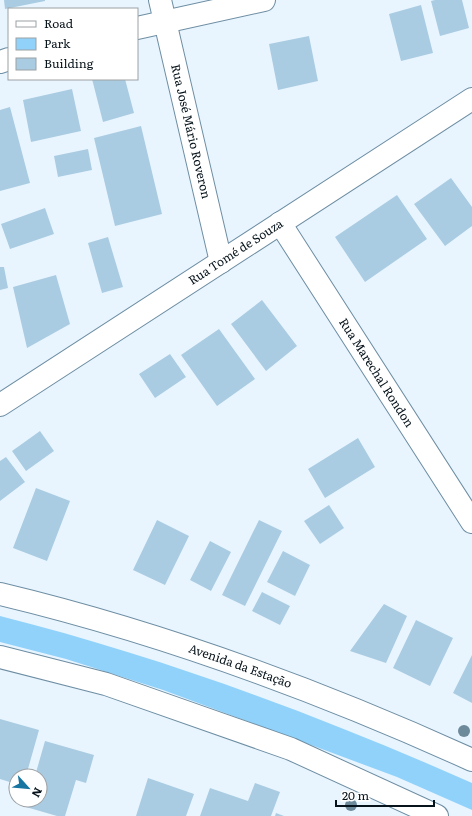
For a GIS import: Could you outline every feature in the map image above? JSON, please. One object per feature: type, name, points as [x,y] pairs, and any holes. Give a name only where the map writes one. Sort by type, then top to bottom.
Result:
[{"type":"street","name":"Rua José Mário Roveron","points":[[160,0],[221,262]]},
{"type":"street","points":[[138,28],[264,0]]},
{"type":"street","name":"Rua Tomé de Souza","points":[[0,405],[472,99]]},
{"type":"street","name":"Rua Marechal Rondon","points":[[280,223],[472,522]]},
{"type":"street","name":"Avenida da Estação","points":[[0,594],[55,607],[214,656],[308,691],[413,733],[472,760]]},
{"type":"street","points":[[0,657],[106,684],[291,749],[436,816]]},
{"type":"green space","points":[[0,616],[61,632],[180,669],[239,689],[356,734],[472,783],[472,810],[397,777],[163,690],[66,659],[0,642]]},
{"type":"building","points":[[4,0],[45,0],[45,1],[5,9]]},
{"type":"building","points":[[462,0],[469,28],[440,36],[431,1]]},
{"type":"building","points":[[421,5],[433,53],[401,61],[389,14]]},
{"type":"building","points":[[309,36],[318,81],[278,90],[269,44]]},
{"type":"building","points":[[92,80],[125,80],[134,113],[103,122]]},
{"type":"building","points":[[72,89],[81,131],[31,142],[23,100]]},
{"type":"building","points":[[10,107],[30,183],[0,191],[0,110]]},
{"type":"building","points":[[141,126],[162,214],[115,226],[94,138]]},
{"type":"building","points":[[88,149],[92,170],[58,177],[54,156]]},
{"type":"building","points":[[451,178],[472,207],[472,226],[445,246],[414,204]]},
{"type":"building","points":[[397,195],[427,239],[365,282],[335,237]]},
{"type":"building","points":[[45,208],[54,234],[10,249],[1,224]]},
{"type":"building","points":[[108,237],[123,287],[102,293],[88,243]]},
{"type":"building","points":[[0,267],[4,267],[8,288],[0,290]]},
{"type":"building","points":[[56,275],[70,324],[27,348],[13,287]]},
{"type":"building","points":[[262,300],[297,346],[266,371],[231,324]]},
{"type":"building","points":[[219,329],[255,379],[217,406],[181,355]]},
{"type":"building","points":[[170,354],[186,377],[155,398],[139,374]]},
{"type":"building","points":[[40,431],[54,451],[26,471],[12,451]]},
{"type":"building","points":[[358,438],[375,467],[325,498],[308,469]]},
{"type":"building","points":[[6,457],[25,482],[0,501],[0,461]]},
{"type":"building","points":[[36,488],[70,501],[47,561],[13,548]]},
{"type":"building","points":[[329,505],[344,528],[320,544],[304,521]]},
{"type":"building","points":[[157,520],[189,536],[165,585],[133,570]]},
{"type":"building","points":[[259,520],[282,531],[245,606],[222,595]]},
{"type":"building","points":[[210,541],[231,552],[211,591],[190,580]]},
{"type":"building","points":[[283,551],[310,565],[295,596],[267,582]]},
{"type":"building","points":[[262,592],[290,606],[280,625],[252,611]]},
{"type":"building","points":[[384,604],[407,616],[386,663],[350,651]]},
{"type":"building","points":[[416,620],[453,638],[430,686],[393,668]]},
{"type":"building","points":[[472,655],[472,703],[453,693]]},
{"type":"building","points":[[0,719],[39,730],[28,768],[8,768],[8,782],[0,779]]},
{"type":"building","points":[[45,741],[94,755],[86,783],[76,780],[65,816],[57,816],[29,808],[48,808],[48,768],[37,768]]},
{"type":"building","points":[[148,778],[194,794],[186,816],[136,816]]},
{"type":"building","points":[[255,783],[280,792],[271,816],[200,816],[210,788],[248,801]]},
{"type":"building","points":[[276,813],[284,816],[275,816]]}]
